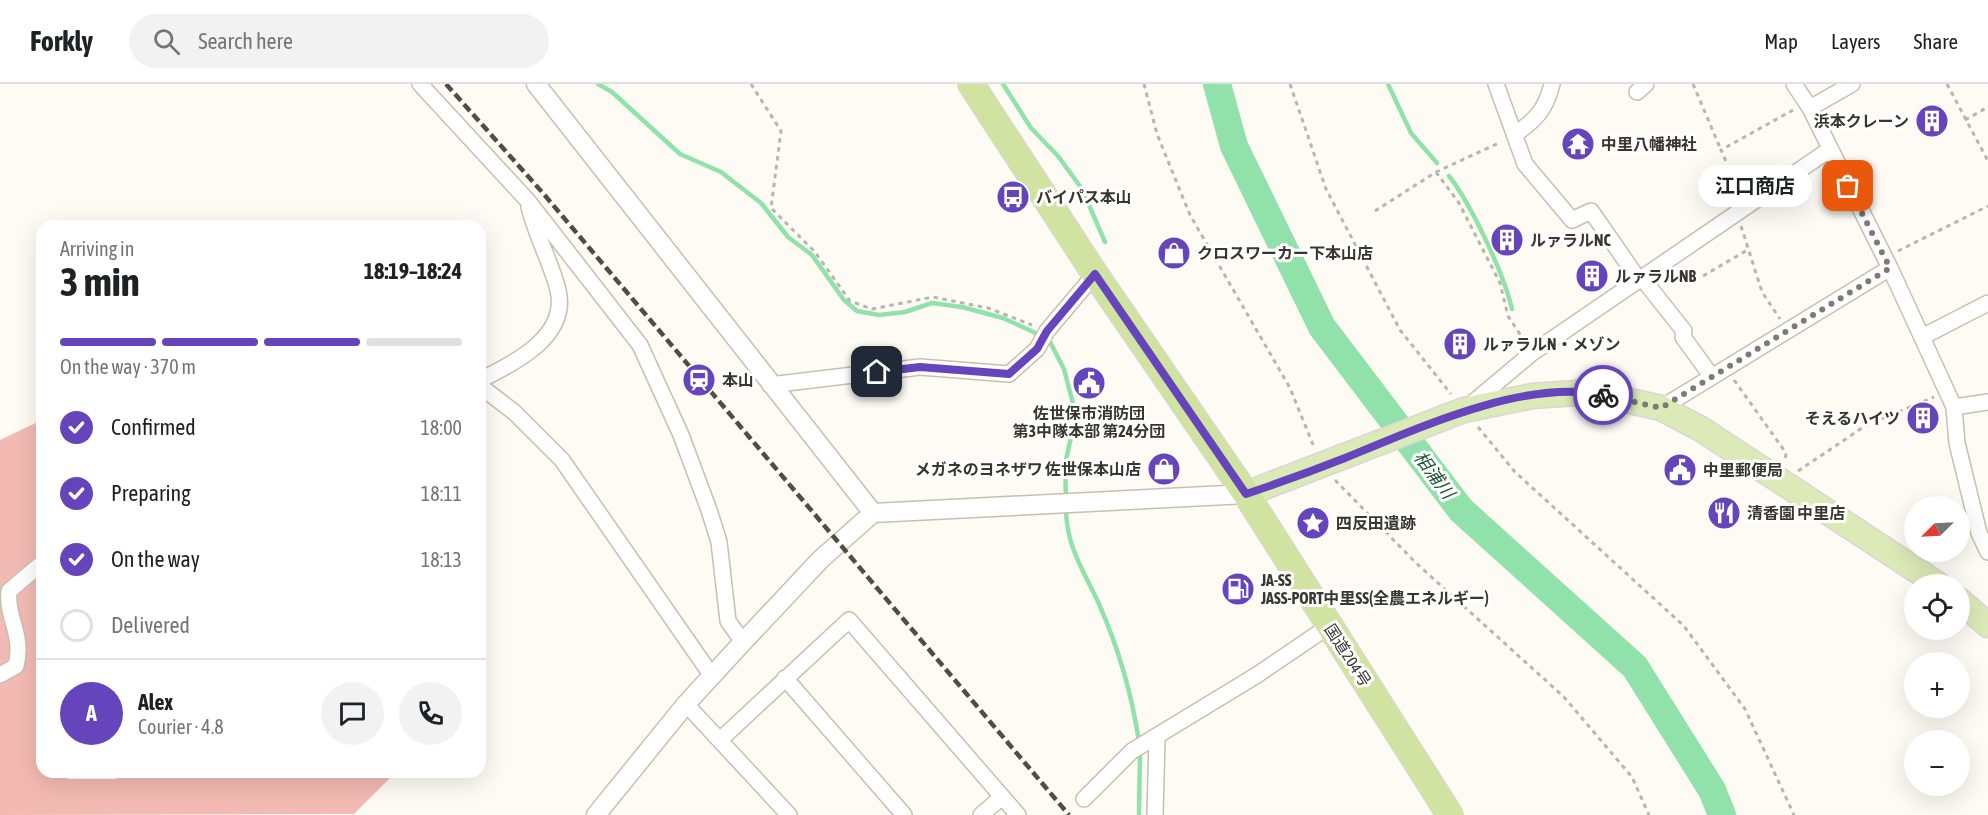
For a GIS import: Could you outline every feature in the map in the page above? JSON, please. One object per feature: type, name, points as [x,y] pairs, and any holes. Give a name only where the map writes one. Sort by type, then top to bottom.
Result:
[{"type":"highway","name":"国道204号","points":[[971,84],[1095,274],[1246,494],[1450,815]]},
{"type":"main road","points":[[1246,494],[1322,467],[1464,410],[1532,396],[1590,392],[1661,408],[1701,429],[1922,574]]},
{"type":"main road","points":[[1970,609],[1988,625]]},
{"type":"street","points":[[420,84],[528,201],[640,345],[681,435],[709,510],[719,542],[728,621],[743,642]]},
{"type":"street","points":[[536,84],[873,513]]},
{"type":"street","points":[[1496,84],[1525,164],[1572,220],[1591,211],[1640,279],[1684,331],[1683,338],[1719,372]]},
{"type":"street","points":[[1515,134],[1536,120],[1548,103],[1552,84]]},
{"type":"street","points":[[1794,84],[1808,105],[1887,263],[1954,407],[1957,443],[1979,533],[1988,552]]},
{"type":"street","points":[[1808,105],[1852,84]]},
{"type":"street","points":[[1464,410],[1532,353],[1829,150]]},
{"type":"street","points":[[486,377],[501,370],[548,336],[560,314],[559,293],[534,225],[528,201]]},
{"type":"street","points":[[1661,408],[1787,331],[1887,263]]},
{"type":"street","points":[[771,385],[920,367],[1009,374],[1037,349],[1047,331],[1095,274]]},
{"type":"street","points":[[1922,337],[1988,303]]},
{"type":"street","points":[[486,391],[514,412],[562,460],[712,676]]},
{"type":"street","points":[[1954,407],[1988,402]]},
{"type":"street","points":[[596,815],[686,704],[821,558],[873,513],[1246,494]]},
{"type":"street","points":[[0,675],[16,666],[20,649],[16,624],[8,603],[9,591],[36,568]]},
{"type":"street","points":[[721,738],[849,620],[1018,815]]},
{"type":"street","points":[[1084,799],[1132,751],[1157,738],[1329,626]]},
{"type":"street","points":[[785,678],[904,815]]},
{"type":"street","points":[[686,704],[721,738],[789,815]]},
{"type":"street","points":[[1155,815],[1157,738]]},
{"type":"street","points":[[981,815],[1002,797]]},
{"type":"path","points":[[751,84],[782,131],[771,208],[815,252],[850,302],[872,309],[933,297],[988,308],[1047,331]]},
{"type":"path","points":[[1143,84],[1157,134],[1190,215],[1290,388],[1322,467],[1416,563],[1564,697],[1632,777],[1648,815]]},
{"type":"path","points":[[1290,84],[1326,189],[1400,330],[1515,472],[1684,626],[1745,709],[1794,815]]},
{"type":"path","points":[[1693,84],[1721,150],[1741,210],[1749,249],[1762,292],[1787,331]]},
{"type":"path","points":[[1947,84],[1988,161]]},
{"type":"path","points":[[1721,150],[1808,105]]},
{"type":"path","points":[[1965,120],[1988,107]]},
{"type":"path","points":[[1375,211],[1436,172],[1515,134]]},
{"type":"path","points":[[1436,172],[1459,203],[1500,283],[1508,316],[1532,353]]},
{"type":"path","points":[[1887,263],[1988,206]]},
{"type":"path","points":[[1703,276],[1749,249]]},
{"type":"path","points":[[1719,372],[1786,453],[1782,482]]},
{"type":"path","points":[[1782,482],[1865,426],[1947,392]]},
{"type":"shaded area","points":[[36,423],[36,778],[390,778],[354,814],[0,815],[0,440]]},
{"type":"waterway","points":[[598,84],[612,92],[680,154],[721,172],[761,203],[788,237],[812,255],[844,300],[857,311],[879,315],[905,312],[932,303],[962,307],[1003,318],[1040,335]]},
{"type":"waterway","points":[[1003,84],[1031,128],[1058,156],[1082,189],[1105,242]]},
{"type":"waterway","name":"相浦川","points":[[1217,84],[1234,146],[1322,327],[1461,510],[1635,667],[1712,790],[1722,815]]},
{"type":"waterway","points":[[1388,84],[1411,133],[1437,163]]},
{"type":"waterway","points":[[1449,176],[1486,240],[1502,277],[1512,309]]},
{"type":"waterway","points":[[1048,338],[1064,369],[1076,415],[1065,464],[1066,500]]},
{"type":"waterway","points":[[1066,508],[1072,547],[1106,620],[1118,654],[1139,742]]},
{"type":"waterway","points":[[1139,815],[1140,750]]},
{"type":"railway","points":[[446,84],[542,192],[1069,815]]},
{"type":"way so far","points":[[1603,395],[1661,408],[1890,268],[1848,186]]},
{"type":"place","name":"浜本クレーン","points":[[1932,121]]},
{"type":"place","name":"中里八幡神社","points":[[1578,144]]},
{"type":"place","name":"江口商店","points":[[1848,186]]},
{"type":"place","name":"バイパス本山","points":[[1013,197]]},
{"type":"place","name":"ルァラルNC","points":[[1507,240]]},
{"type":"place","name":"クロスワーカー下本山店","points":[[1174,253]]},
{"type":"place","name":"ルァラルNB","points":[[1592,276]]},
{"type":"place","name":"ルァラルN・メゾン","points":[[1460,344]]},
{"type":"place","name":"本山","points":[[699,380]]},
{"type":"place","name":"佐世保市消防団 第3中隊本部 第24分団","points":[[1089,383]]},
{"type":"place","name":"そえるハイツ","points":[[1923,418]]},
{"type":"place","name":"メガネのヨネザワ 佐世保本山店","points":[[1164,469]]},
{"type":"place","name":"中里郵便局","points":[[1680,470]]},
{"type":"place","name":"清香園 中里店","points":[[1724,513]]},
{"type":"place","name":"四反田遺跡","points":[[1313,523]]},
{"type":"place","name":"JA-SS JASS-PORT中里SS(全農エネルギー)","points":[[1238,589]]},
{"type":"route","points":[[877,372],[920,367],[1009,374],[1037,349],[1047,331],[1095,274],[1246,494],[1322,467],[1464,410],[1532,396],[1590,392],[1603,395]]}]
